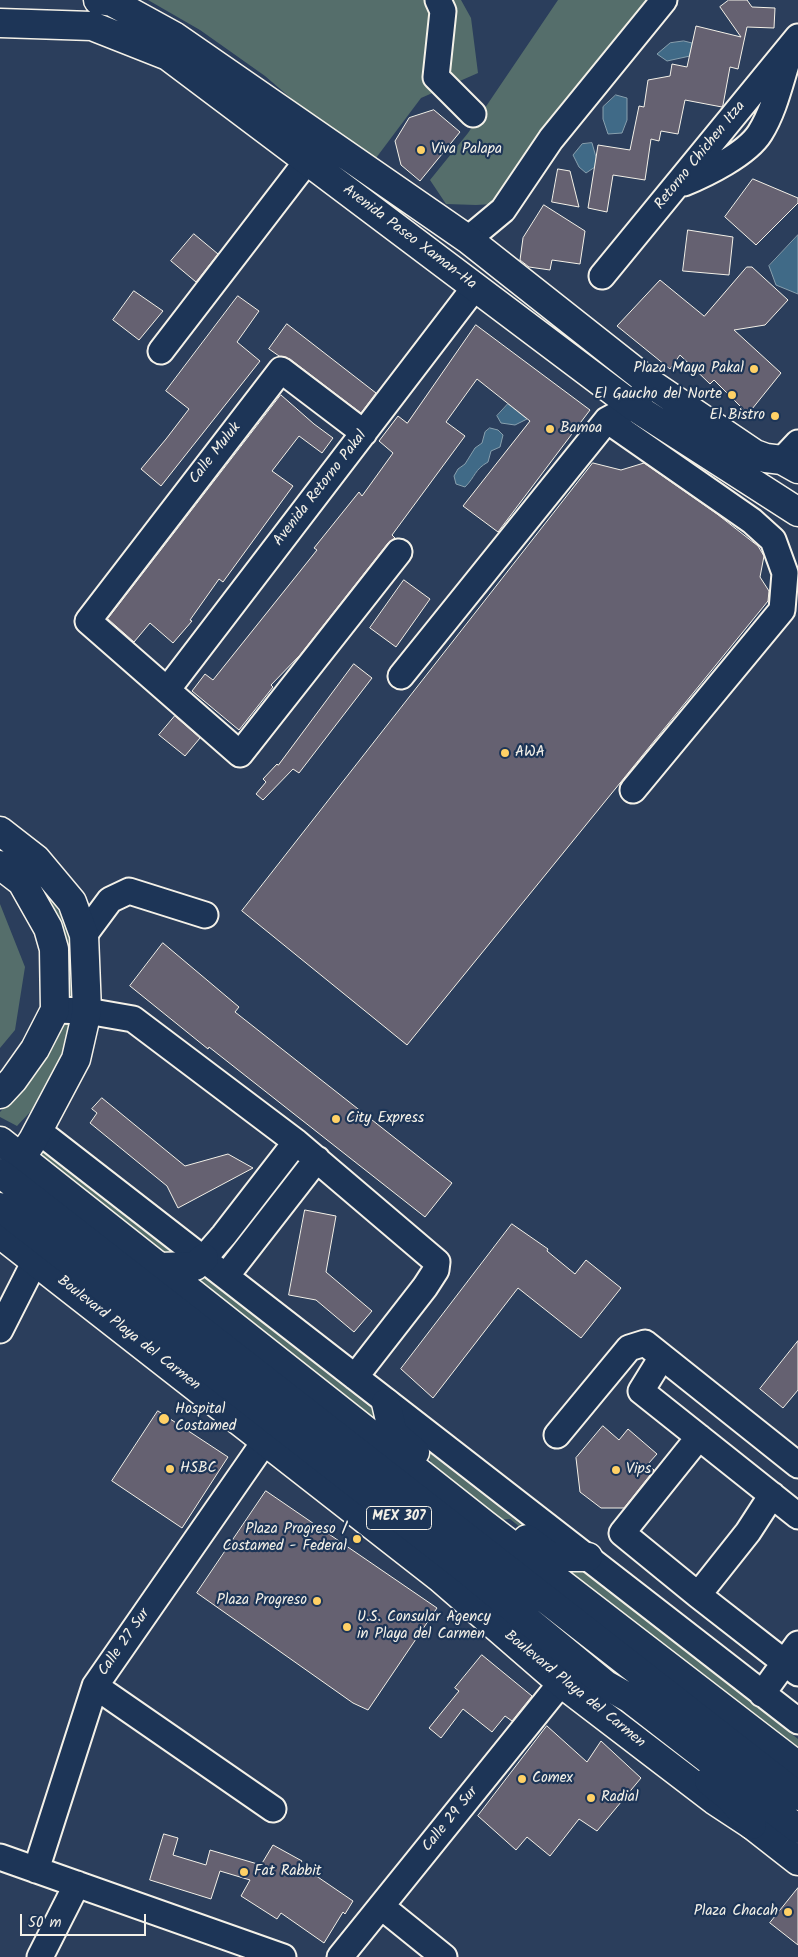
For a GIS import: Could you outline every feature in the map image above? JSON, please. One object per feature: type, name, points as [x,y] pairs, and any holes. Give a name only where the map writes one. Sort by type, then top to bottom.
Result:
[{"type":"main road","name":"Avenida Paseo Xaman-Ha","points":[[98,0],[112,2],[174,36],[469,240],[650,383],[755,454],[766,458],[793,457]]},
{"type":"main road","name":"Avenida Paseo Xaman-Ha","points":[[0,23],[92,26],[168,56],[633,406],[798,512]]},
{"type":"main road","points":[[0,831],[36,859],[72,902],[84,935],[87,1012],[76,1059],[18,1157]]},
{"type":"main road","points":[[0,865],[22,882],[48,928],[54,949],[55,1010],[34,1049],[0,1094]]},
{"type":"main road","points":[[0,1141],[158,1268],[484,1524],[798,1766]]},
{"type":"main road","name":"MEX 307","points":[[18,1157],[798,1796]]},
{"type":"main road","name":"MEX 307","points":[[0,1207],[469,1572],[606,1685],[629,1698],[798,1829]]},
{"type":"main road","name":"Boulevard Playa del Carmen","points":[[0,1234],[440,1578],[561,1683],[714,1800],[752,1825],[798,1861]]},
{"type":"main road","points":[[158,1268],[195,1266],[204,1258]]},
{"type":"main road","points":[[386,1403],[393,1433],[419,1455],[427,1478]]},
{"type":"main road","points":[[484,1524],[510,1526],[551,1557],[588,1558]]},
{"type":"main road","points":[[606,1685],[627,1714],[732,1800],[752,1825]]},
{"type":"street","points":[[438,0],[443,11],[436,77],[473,114]]},
{"type":"street","points":[[469,240],[503,210],[551,139],[664,0]]},
{"type":"street","name":"Retorno Chichen Itza","points":[[602,276],[795,40]]},
{"type":"street","points":[[161,351],[307,160]]},
{"type":"street","name":"Avenida Retorno Pakal","points":[[167,690],[475,287]]},
{"type":"street","name":"Calle Muluk","points":[[167,690],[88,621],[281,370],[364,433]]},
{"type":"street","points":[[401,676],[606,420],[633,406],[650,383]]},
{"type":"street","points":[[606,420],[752,521],[773,540],[785,573],[782,610],[633,790]]},
{"type":"street","points":[[752,521],[768,493]]},
{"type":"street","points":[[167,690],[240,754],[399,552]]},
{"type":"street","points":[[84,935],[110,900],[129,891],[205,915]]},
{"type":"street","points":[[55,1010],[87,1012],[133,1019],[296,1142],[437,1262],[436,1270],[425,1287],[355,1377]]},
{"type":"street","points":[[18,1157],[45,1136],[204,1258],[386,1403],[798,1721]]},
{"type":"street","points":[[204,1258],[224,1236],[296,1142]]},
{"type":"street","points":[[226,1276],[317,1159]]},
{"type":"street","points":[[0,1330],[35,1261]]},
{"type":"street","points":[[557,1434],[629,1348],[645,1344],[798,1465]]},
{"type":"street","points":[[662,1358],[641,1391],[798,1516]]},
{"type":"street","points":[[699,1437],[622,1533],[698,1595],[793,1659],[762,1694]]},
{"type":"street","name":"Calle 27 Sur","points":[[36,1870],[95,1686],[265,1441]]},
{"type":"street","points":[[698,1595],[748,1532],[772,1495]]},
{"type":"street","name":"Calle 29 Sur","points":[[340,1957],[561,1683]]},
{"type":"street","points":[[95,1686],[273,1809]]},
{"type":"street","points":[[0,1857],[283,1957]]},
{"type":"street","points":[[40,1957],[77,1884]]},
{"type":"street","points":[[382,1906],[444,1957]]},
{"type":"green space","points":[[148,0],[461,0],[471,18],[478,73],[421,98],[376,158],[321,124],[265,76],[200,30]]},
{"type":"green space","points":[[558,0],[670,0],[509,203],[446,204],[430,180],[468,133]]},
{"type":"green space","points":[[9,853],[40,879],[63,919],[75,953],[78,996],[69,997],[68,980]]},
{"type":"green space","points":[[0,904],[25,967],[15,1030],[0,1048]]},
{"type":"green space","points":[[62,1016],[78,1021],[46,1095],[17,1126],[0,1117],[0,1112],[15,1096]]},
{"type":"green space","points":[[41,1150],[180,1259],[164,1260],[44,1162]]},
{"type":"green space","points":[[199,1273],[380,1415],[385,1431],[180,1274]]},
{"type":"green space","points":[[400,1430],[555,1551],[546,1548],[510,1519],[498,1520],[433,1468],[428,1455]]},
{"type":"green space","points":[[555,1565],[575,1565],[798,1739],[798,1753]]},
{"type":"water","points":[[684,41],[692,43],[690,56],[667,61],[657,54],[670,43]]},
{"type":"water","points":[[616,95],[627,98],[627,120],[622,133],[608,134],[603,119],[603,107]]},
{"type":"water","points":[[592,143],[596,157],[595,167],[586,173],[579,167],[573,155],[582,144]]},
{"type":"water","points":[[798,235],[798,294],[776,285],[769,266]]},
{"type":"water","points":[[508,404],[527,419],[515,425],[501,423],[497,416]]},
{"type":"water","points":[[490,428],[498,430],[503,435],[500,447],[491,451],[488,462],[477,471],[465,487],[456,484],[454,476],[458,469],[465,464],[475,448],[482,443],[485,432]]},
{"type":"building","points":[[729,0],[747,0],[752,7],[775,8],[774,28],[747,27],[738,69],[730,67],[722,107],[685,100],[678,134],[661,131],[659,141],[651,139],[645,180],[613,175],[607,212],[588,208],[598,145],[630,150],[639,106],[644,107],[648,80],[670,76],[672,64],[687,67],[696,26],[741,37],[720,7]]},
{"type":"building","name":"Viva Palapa","points":[[434,110],[460,132],[420,181],[401,165],[395,141],[409,118]]},
{"type":"building","points":[[558,169],[570,171],[579,207],[552,202]]},
{"type":"building","points":[[753,179],[798,198],[798,203],[756,245],[725,217]]},
{"type":"building","points":[[544,205],[585,231],[580,264],[552,260],[550,270],[529,267],[520,260],[523,238]]},
{"type":"building","points":[[688,230],[733,237],[729,275],[683,271]]},
{"type":"building","points":[[194,234],[218,254],[196,282],[171,261]]},
{"type":"building","points":[[747,267],[752,267],[788,300],[765,325],[734,330],[781,373],[748,414],[714,380],[710,384],[680,355],[670,369],[617,326],[660,280],[704,316]]},
{"type":"building","points":[[134,291],[163,311],[139,340],[113,320]]},
{"type":"building","points":[[238,296],[259,311],[237,342],[260,361],[161,486],[141,469],[189,409],[166,391]]},
{"type":"building","points":[[287,324],[376,393],[361,413],[290,359],[279,356],[269,349]]},
{"type":"building","points":[[476,325],[590,410],[498,532],[463,506],[530,421],[477,379],[446,422],[465,436],[392,535],[395,538],[388,543],[300,655],[271,685],[273,687],[239,730],[192,691],[205,674],[213,680],[317,550],[314,548],[359,492],[362,496],[393,453],[379,441],[398,416],[407,423]]},
{"type":"building","points":[[281,395],[333,438],[322,453],[299,436],[272,471],[293,486],[223,582],[219,579],[190,620],[192,621],[173,643],[150,623],[134,642],[108,619]]},
{"type":"building","name":"AWA","points":[[593,463],[621,470],[644,463],[717,514],[758,546],[764,556],[760,577],[769,591],[768,601],[407,1045],[242,911]]},
{"type":"building","points":[[404,580],[430,599],[396,647],[370,628]]},
{"type":"building","points":[[354,664],[372,678],[299,773],[293,769],[263,800],[256,794],[266,782],[263,779],[278,765]]},
{"type":"building","points":[[175,716],[200,738],[185,756],[159,735]]},
{"type":"building","name":"City Express","points":[[163,943],[239,1007],[235,1012],[452,1183],[425,1217],[209,1047],[208,1049],[130,986]]},
{"type":"building","points":[[102,1098],[185,1166],[228,1154],[253,1168],[178,1208],[167,1186],[90,1123],[97,1113],[92,1109]]},
{"type":"building","points":[[305,1210],[336,1216],[326,1272],[372,1311],[354,1332],[316,1300],[289,1295]]},
{"type":"building","points":[[512,1224],[548,1249],[547,1251],[575,1274],[586,1260],[621,1288],[581,1338],[518,1288],[433,1398],[401,1369]]},
{"type":"building","points":[[798,1341],[798,1390],[783,1408],[760,1389]]},
{"type":"building","name":"HSBC","points":[[158,1411],[228,1457],[182,1528],[112,1481]]},
{"type":"building","name":"Vips","points":[[603,1426],[619,1440],[628,1429],[657,1454],[648,1464],[654,1470],[624,1508],[601,1508],[580,1492],[576,1458]]},
{"type":"building","name":"Plaza Progreso","points":[[266,1491],[437,1608],[368,1710],[353,1703],[197,1593]]},
{"type":"building","points":[[482,1655],[532,1696],[512,1721],[505,1716],[492,1732],[463,1709],[441,1738],[429,1728],[459,1691],[455,1688]]},
{"type":"building","points":[[547,1726],[587,1762],[601,1741],[641,1778],[597,1831],[579,1819],[550,1856],[527,1837],[516,1850],[478,1816]]},
{"type":"building","points":[[164,1834],[178,1838],[173,1855],[206,1865],[210,1850],[261,1865],[273,1845],[302,1861],[300,1864],[353,1901],[345,1914],[343,1912],[324,1943],[281,1913],[277,1919],[241,1896],[250,1880],[220,1871],[211,1899],[150,1880]]},
{"type":"building","name":"Plaza Chacah","points":[[798,1888],[798,1945],[770,1923]]},
{"type":"place","name":"Viva Palapa","points":[[421,150]]},
{"type":"place","name":"Plaza Maya Pakal","points":[[754,369]]},
{"type":"place","name":"El Gaucho del Norte","points":[[732,395]]},
{"type":"place","name":"El Bistro","points":[[775,416]]},
{"type":"place","name":"Bamoa","points":[[550,429]]},
{"type":"place","name":"AWA","points":[[505,753]]},
{"type":"place","name":"City Express","points":[[336,1119]]},
{"type":"place","name":"Hospital Costamed","points":[[164,1419]]},
{"type":"place","name":"HSBC","points":[[170,1469]]},
{"type":"place","name":"Vips","points":[[616,1470]]},
{"type":"place","name":"Plaza Progreso / Costamed - Federal","points":[[357,1539]]},
{"type":"place","name":"Plaza Progreso","points":[[317,1601]]},
{"type":"place","name":"U.S. Consular Agency in Playa del Carmen","points":[[347,1627]]},
{"type":"place","name":"Comex","points":[[522,1779]]},
{"type":"place","name":"Radial","points":[[591,1798]]},
{"type":"place","name":"Fat Rabbit","points":[[244,1872]]},
{"type":"place","name":"Plaza Chacah","points":[[788,1912]]}]
